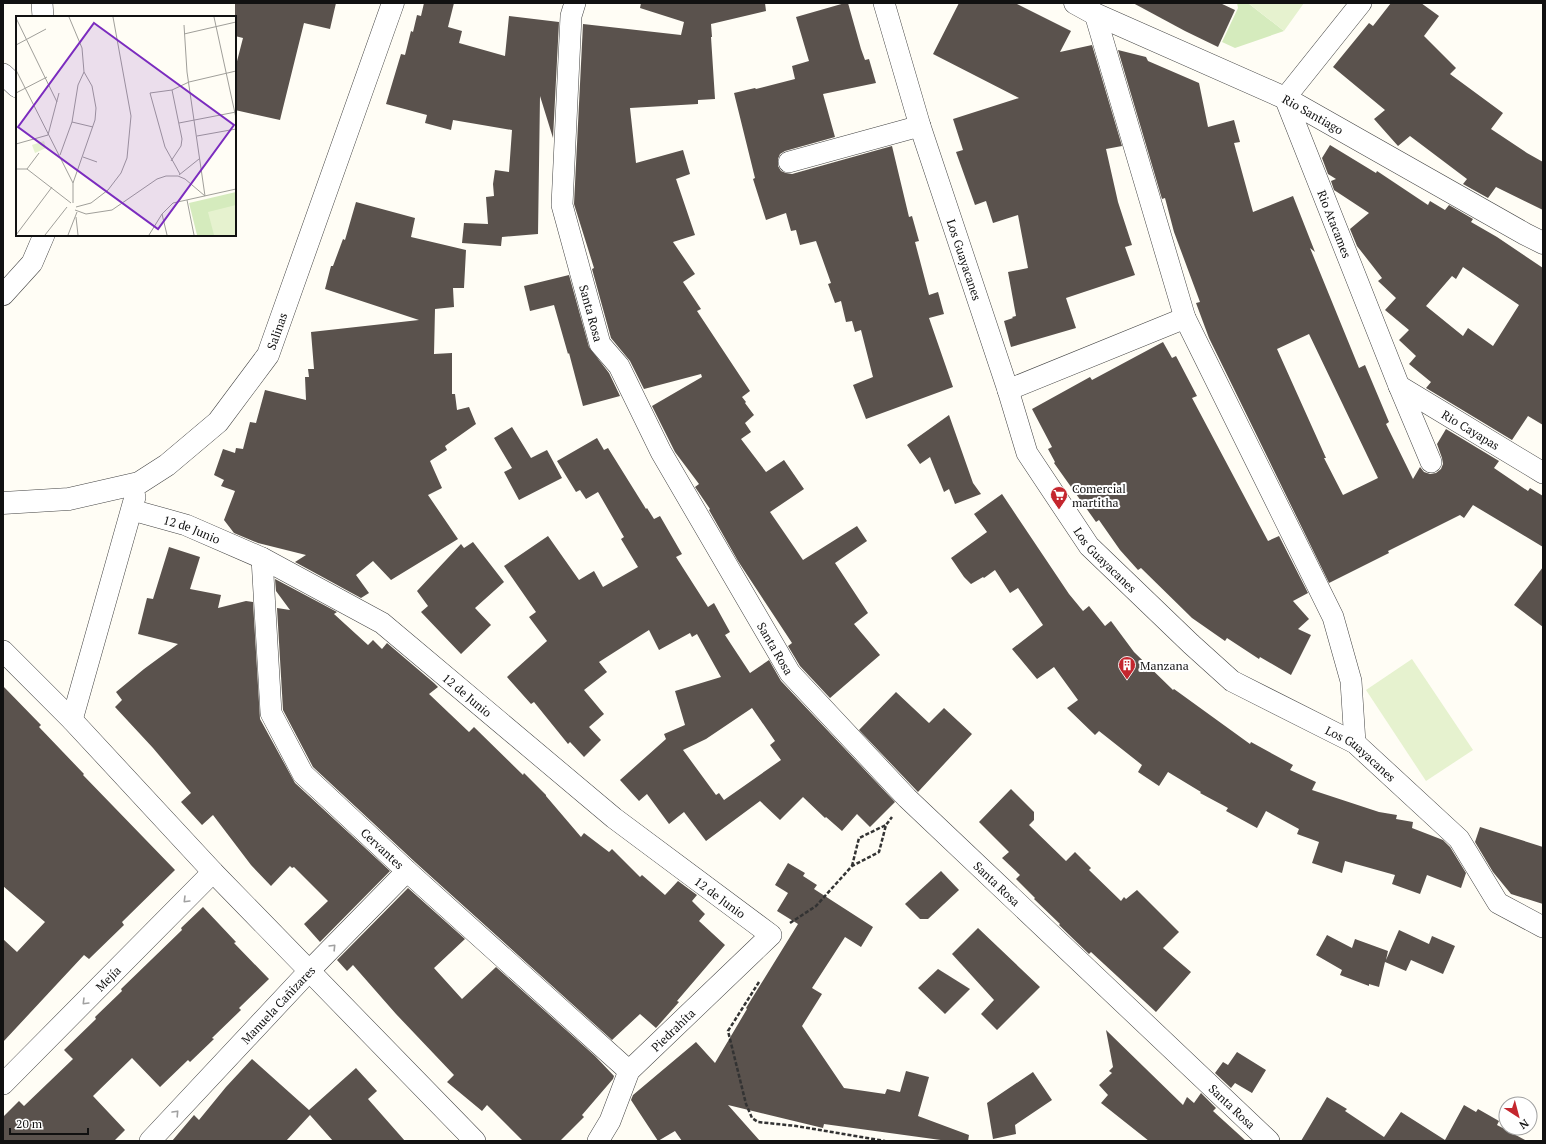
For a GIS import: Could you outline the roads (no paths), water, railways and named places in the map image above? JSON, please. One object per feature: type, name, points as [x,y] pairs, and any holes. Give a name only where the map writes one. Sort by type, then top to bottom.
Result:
[{"type":"street","points":[[42,3],[44,16]]},
{"type":"street","name":"Salinas","points":[[3,503],[70,498],[139,483],[168,465],[218,422],[268,355],[392,3]]},
{"type":"street","name":"Santa Rosa","points":[[575,3],[571,16],[562,205],[600,344],[619,366],[661,452],[790,672],[907,798],[1269,1141]]},
{"type":"street","name":"Los Guayacanes","points":[[884,3],[890,29],[920,126],[1028,453],[1088,546],[1232,681],[1355,743],[1459,840],[1498,903],[1543,927]]},
{"type":"street","name":"Rio Santiago","points":[[1075,3],[1095,14],[1285,98],[1543,243]]},
{"type":"street","points":[[1285,98],[1361,3]]},
{"type":"street","points":[[1095,14],[1185,318],[1333,617],[1351,681],[1355,743]]},
{"type":"street","points":[[3,74],[16,86]]},
{"type":"street","name":"Rio Atacames","points":[[1285,98],[1399,386],[1431,462]]},
{"type":"street","points":[[789,162],[920,126]]},
{"type":"street","points":[[3,295],[32,263],[44,236]]},
{"type":"street","points":[[1008,390],[1185,318]]},
{"type":"street","name":"Rio Cayapas","points":[[1399,386],[1543,473]]},
{"type":"street","points":[[72,720],[139,483]]},
{"type":"street","name":"12 de Junio","points":[[132,510],[186,525],[262,558],[382,623],[614,818],[771,935]]},
{"type":"street","name":"Cervantes","points":[[262,558],[272,713],[303,774],[407,871],[629,1071]]},
{"type":"street","points":[[3,652],[72,720],[213,872],[475,1141]]},
{"type":"street","name":"Manuela Cañizares","points":[[150,1141],[310,970],[407,871]]},
{"type":"street","name":"Mejía","points":[[3,1084],[213,872]]},
{"type":"street","name":"Piedrahíta","points":[[598,1141],[610,1121],[629,1071],[771,935]]},
{"type":"place","name":"Comercial martitha","points":[[1059,510]]},
{"type":"place","name":"Manzana","points":[[1127,680]]}]
